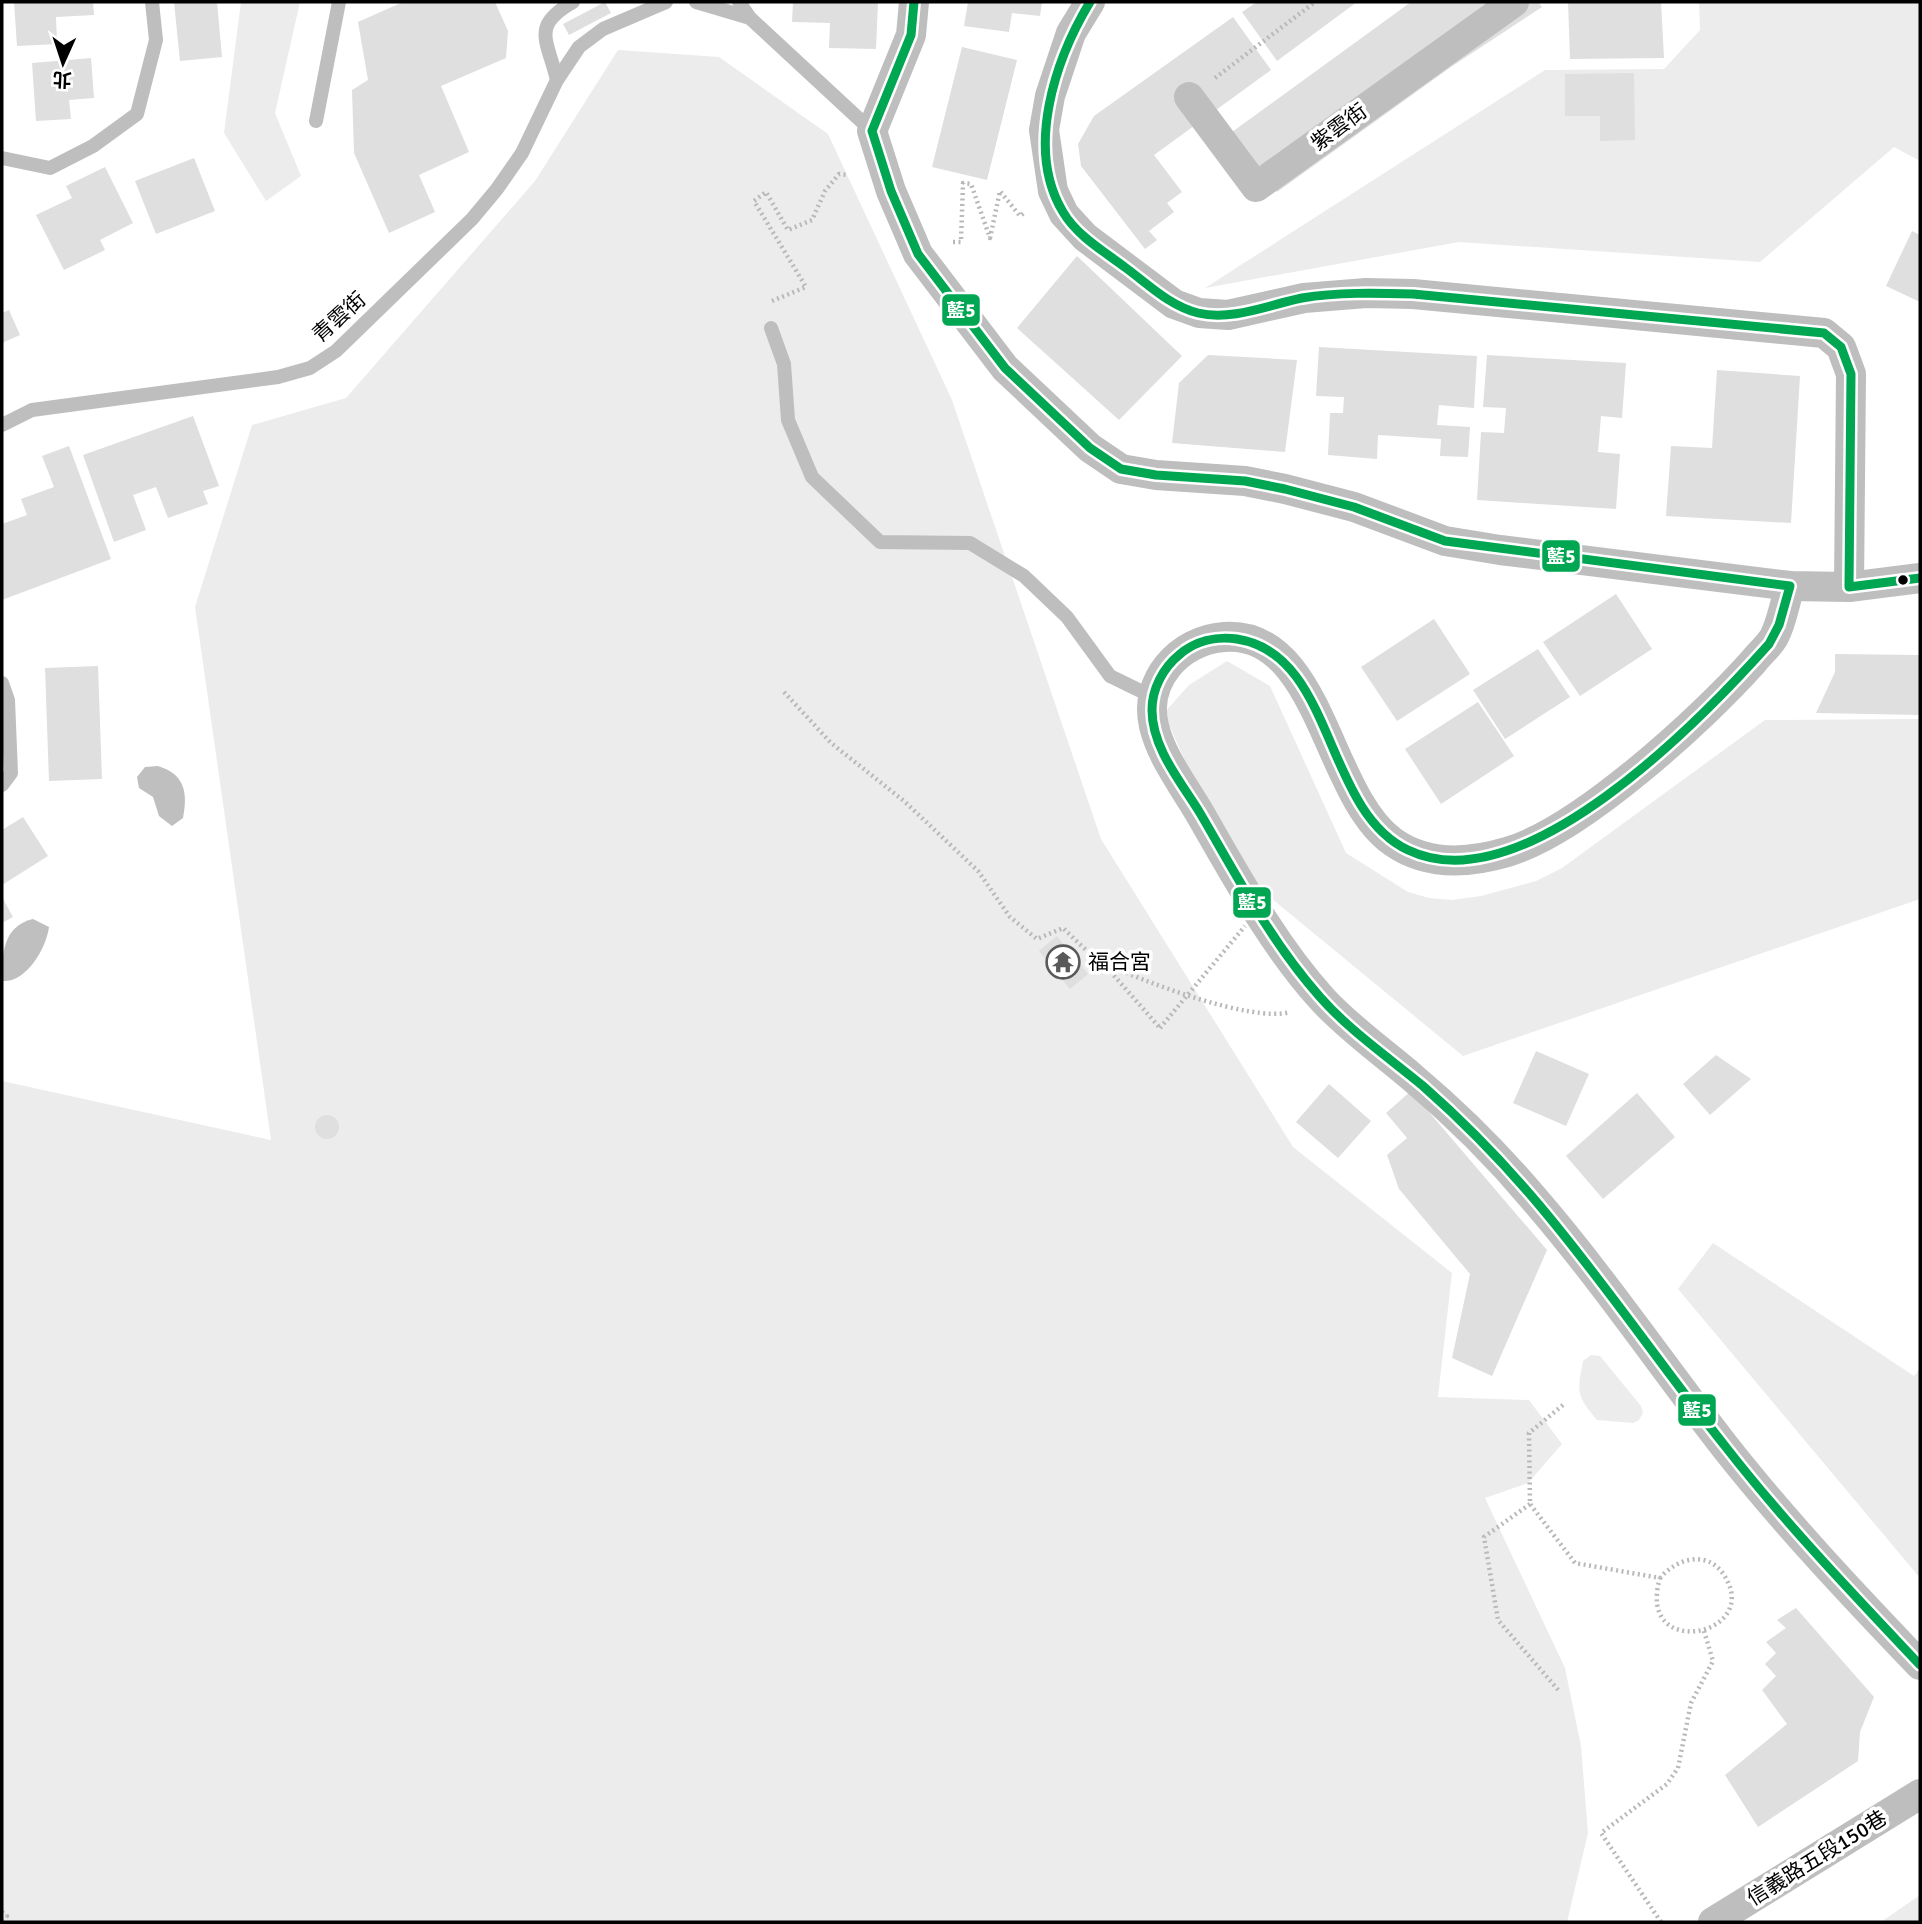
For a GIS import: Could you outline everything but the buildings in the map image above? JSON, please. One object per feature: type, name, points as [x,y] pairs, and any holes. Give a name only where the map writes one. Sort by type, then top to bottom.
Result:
[{"type":"street","points":[[914,2],[911,35],[872,131],[891,191],[918,254],[1004,368],[1090,448],[1121,469],[1156,475],[1245,481],[1285,489],[1354,507],[1445,541],[1790,586],[1849,587],[1920,578]]},
{"type":"street","points":[[1090,2],[1071,33],[1050,96],[1045,130],[1053,191],[1064,214],[1085,237],[1174,304],[1199,313],[1228,315],[1304,298],[1366,293],[1413,294],[1824,333],[1842,347],[1851,374],[1849,587]]},
{"type":"street","name":"紫雲街","points":[[1189,97],[1256,187],[1514,2]]},
{"type":"street","points":[[1790,586],[1773,638],[1701,716],[1591,805],[1541,838],[1511,851],[1474,860],[1444,860],[1420,855],[1395,844],[1373,824],[1344,778],[1318,713],[1303,686],[1286,664],[1269,649],[1247,638],[1222,637],[1195,644],[1160,673],[1153,698],[1153,724],[1166,755],[1257,912],[1324,1001],[1444,1104],[1516,1177],[1564,1234],[1729,1452],[1835,1576],[1920,1665]]},
{"type":"street","name":"信義路五段150巷","points":[[1713,1922],[1920,1794]]},
{"type":"lane","points":[[2,158],[50,168],[93,146],[137,114],[156,40],[152,2]]},
{"type":"lane","points":[[316,121],[339,2]]},
{"type":"lane","points":[[557,80],[545,30],[551,15],[573,2]]},
{"type":"lane","name":"青雲街","points":[[2,425],[32,410],[278,377],[310,368],[336,351],[472,219],[522,153],[557,80],[579,47],[603,29],[666,2]]},
{"type":"lane","points":[[696,2],[750,18]]},
{"type":"lane","points":[[739,2],[750,18],[872,131]]},
{"type":"lane","points":[[771,328],[784,363],[788,420],[812,477],[880,542],[970,543],[1024,576],[1067,617],[1110,676],[1153,698]]},
{"type":"lane","points":[[2,683],[8,700],[11,773],[2,785]]},
{"type":"path","points":[[1189,97],[1315,2]]},
{"type":"path","points":[[784,692],[831,743],[904,801],[978,870],[1010,916],[1037,939],[1063,928],[1101,961],[1160,1028],[1245,926]]},
{"type":"path","points":[[1101,961],[1208,1001],[1276,1016]]},
{"type":"path","points":[[1563,1405],[1529,1433],[1530,1504],[1575,1563],[1660,1578]]},
{"type":"path","points":[[1530,1504],[1484,1537],[1498,1620],[1560,1692]]},
{"type":"path","points":[[1697,1558],[1711,1563],[1722,1572],[1729,1585],[1730,1600],[1726,1614],[1717,1625],[1704,1631],[1689,1633],[1675,1629],[1664,1619],[1657,1607],[1656,1592],[1660,1578],[1669,1567],[1682,1560],[1697,1558]]},
{"type":"path","points":[[1661,1922],[1601,1833],[1667,1784],[1678,1769],[1691,1703],[1713,1661],[1704,1631]]},
{"type":"path","points":[[2,1912],[7,1916],[2,1919]]},
{"type":"shaded area","points":[[241,2],[300,2],[275,113],[301,176],[266,201],[224,133]]},
{"type":"shaded area","points":[[1699,2],[1920,2],[1920,161],[1894,147],[1760,262],[1459,242],[1205,288],[1545,70],[1664,69],[1700,30]]},
{"type":"shaded area","points":[[618,50],[719,57],[828,134],[952,400],[1101,839],[1293,1147],[1452,1273],[1438,1397],[1529,1400],[1562,1444],[1528,1483],[1485,1498],[1565,1668],[1581,1746],[1588,1833],[1567,1922],[2,1922],[2,1081],[271,1140],[195,607],[252,425],[346,398],[535,181]]},
{"type":"shaded area","points":[[1227,661],[1270,686],[1346,853],[1408,892],[1429,898],[1452,900],[1481,896],[1536,881],[1562,868],[1765,720],[1920,719],[1920,899],[1463,1056],[1255,885],[1191,775],[1164,713],[1189,685]]},
{"type":"shaded area","points":[[158,766],[179,779],[184,793],[183,818],[172,826],[159,816],[153,797],[139,788],[137,777],[145,767]]},
{"type":"shaded area","points":[[33,919],[49,927],[44,945],[27,971],[11,980],[2,981],[2,962],[10,935],[15,928]]},
{"type":"shaded area","points":[[1713,1243],[1914,1376],[1920,1369],[1920,1578],[1678,1289]]},
{"type":"shaded area","points":[[1591,1355],[1600,1356],[1641,1406],[1643,1413],[1639,1420],[1633,1423],[1597,1420],[1590,1412],[1579,1387],[1583,1361]]},
{"type":"shaded area","points":[[1920,1895],[1920,1922],[1881,1922]]},
{"type":"transit line","name":"藍5","points":[[914,2],[911,35],[872,131],[891,191],[918,254],[1005,368],[1090,448],[1121,469],[1156,475],[1245,481],[1285,489],[1354,507],[1445,541],[1790,586],[1779,625],[1769,644],[1700,716],[1655,758],[1606,796],[1555,829],[1503,852],[1454,860],[1408,850],[1380,830],[1359,802],[1312,702],[1293,673],[1269,651],[1237,639],[1221,638],[1199,643],[1173,660],[1156,687],[1152,710],[1153,724],[1169,764],[1256,908],[1302,976],[1344,1021],[1439,1100],[1512,1174],[1587,1265],[1771,1503],[1920,1665]]},
{"type":"transit line","name":"藍5","points":[[1090,2],[1066,50],[1049,105],[1046,161],[1052,187],[1063,212],[1076,229],[1160,294],[1188,310],[1211,315],[1237,314],[1316,296],[1357,293],[1413,294],[1824,333],[1841,347],[1851,374],[1849,587],[1920,578]]},
{"type":"place","name":"福合宮","points":[[1063,962]]}]
